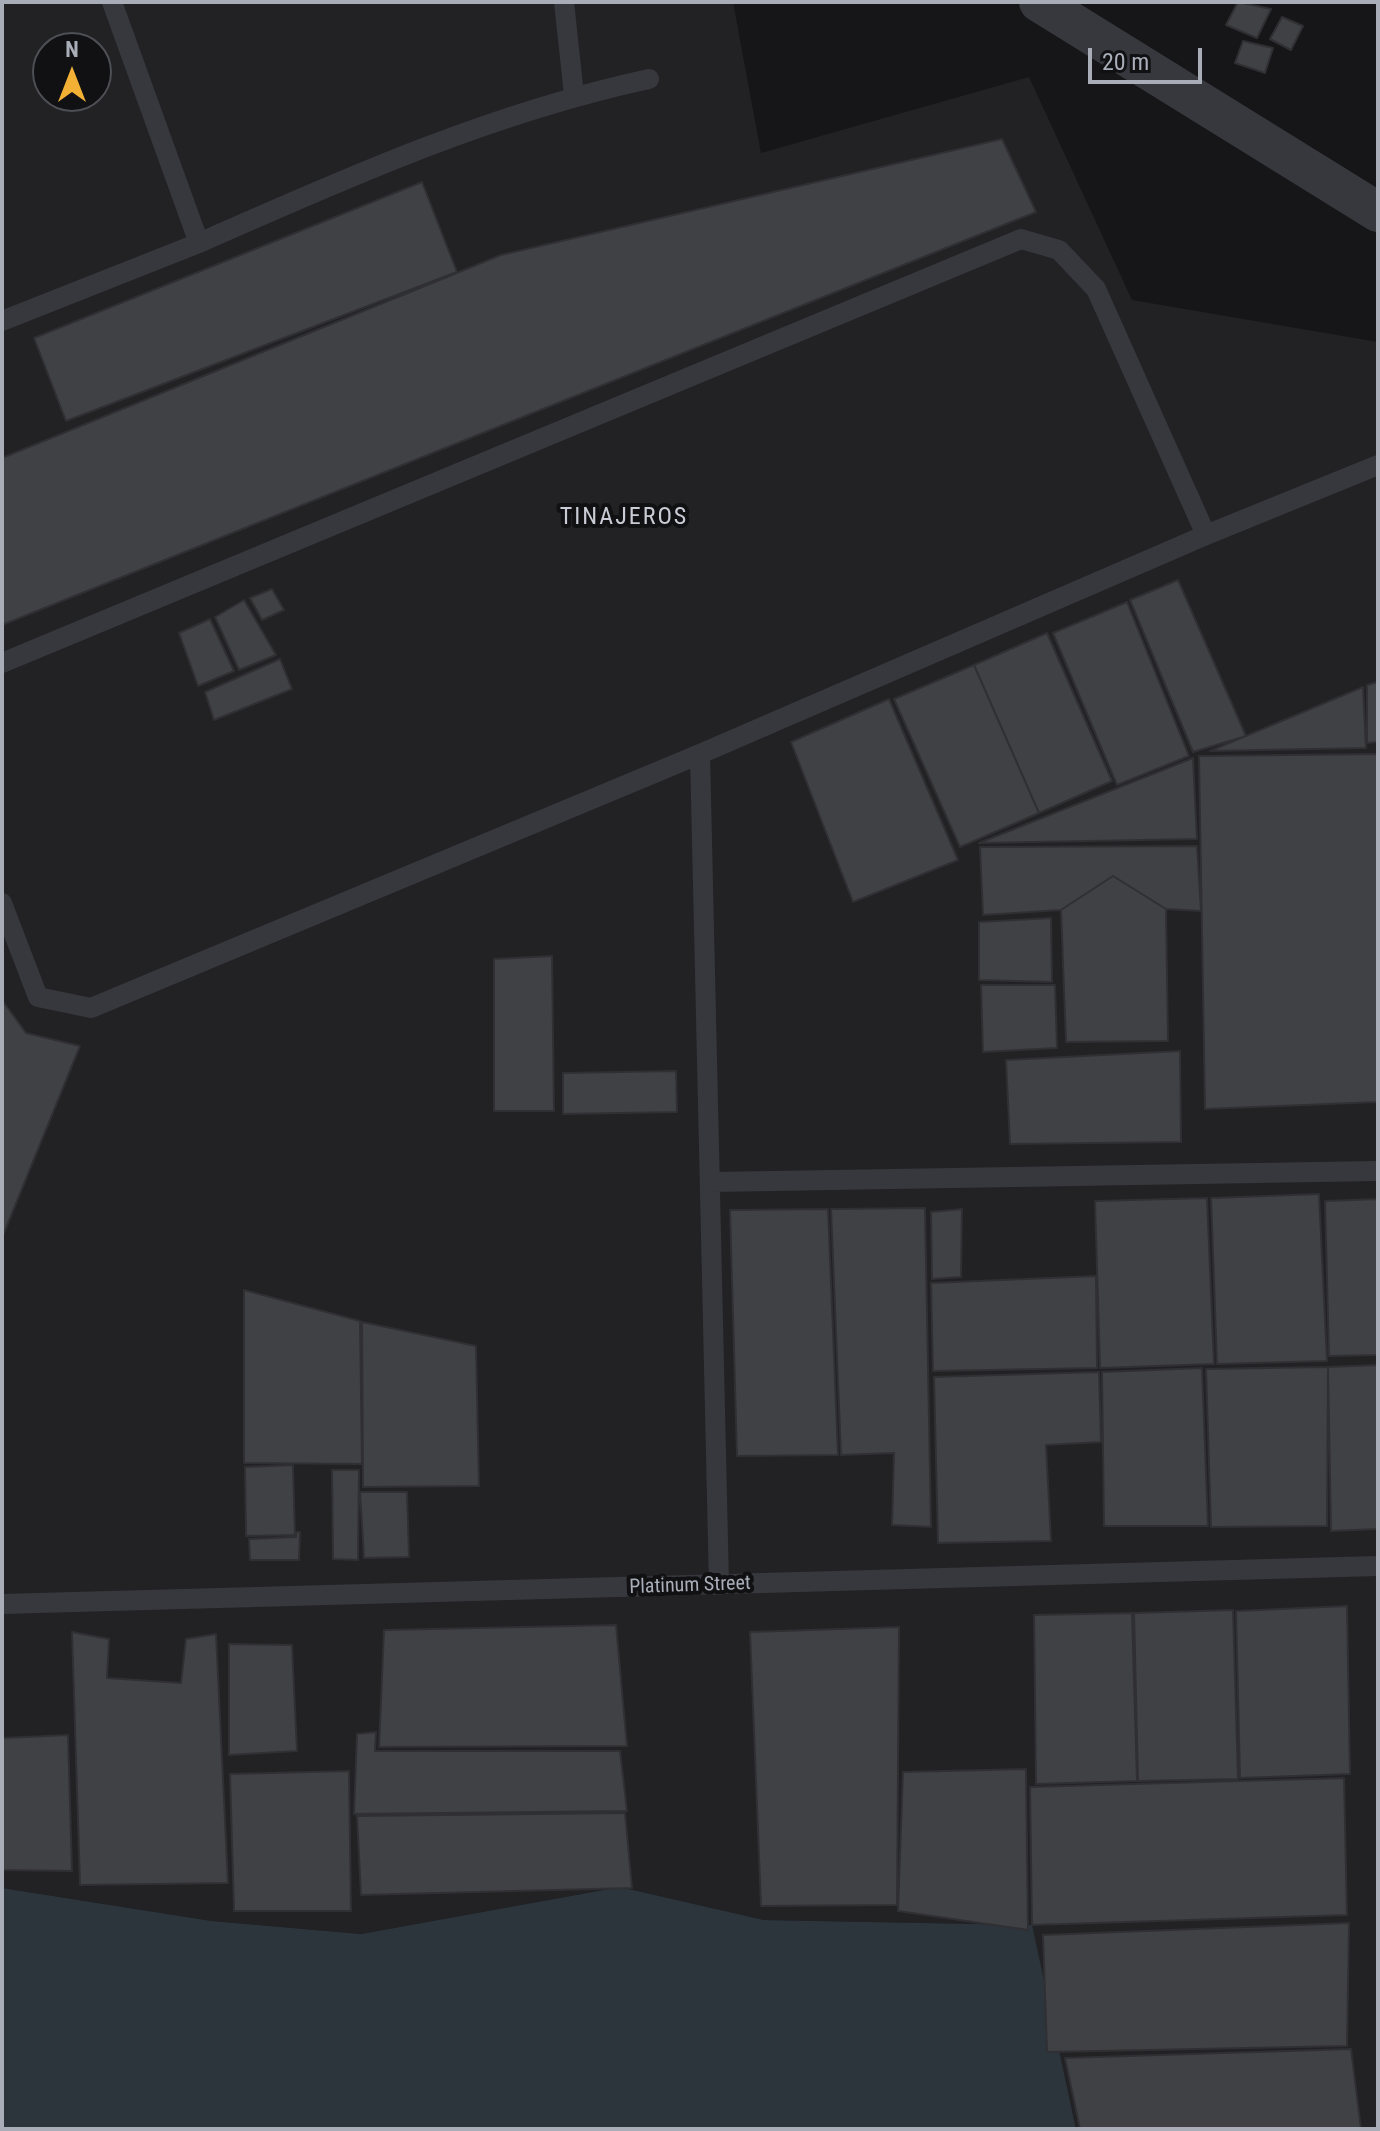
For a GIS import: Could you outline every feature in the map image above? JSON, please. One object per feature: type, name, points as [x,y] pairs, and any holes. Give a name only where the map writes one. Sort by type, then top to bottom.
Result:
[{"type":"street","points":[[1039,2],[1378,212]]},
{"type":"lane","points":[[112,2],[199,243]]},
{"type":"lane","points":[[564,2],[574,95]]},
{"type":"lane","points":[[2,321],[199,243],[409,150],[574,95],[649,79]]},
{"type":"lane","points":[[2,663],[1021,239],[1059,250],[1096,289],[1206,535]]},
{"type":"lane","points":[[2,903],[38,997],[91,1008],[700,754],[1206,535],[1378,465]]},
{"type":"lane","points":[[700,754],[719,1585]]},
{"type":"lane","points":[[711,1182],[1378,1171]]},
{"type":"lane","name":"Platinum Street","points":[[2,1604],[1378,1566]]},
{"type":"shaded area","points":[[2,2],[733,2],[761,153],[1029,77],[1132,300],[1378,342],[1378,2129],[1076,2129],[1031,1925],[764,1920],[620,1887],[361,1934],[212,1921],[2,1888]]},
{"type":"shaded area","points":[[620,1887],[764,1920],[1032,1925],[1076,2129],[2,2129],[2,1888],[212,1921],[361,1934]]},
{"type":"building","points":[[1238,2],[1271,9],[1257,38],[1226,25]]},
{"type":"building","points":[[1282,17],[1303,26],[1291,50],[1270,39]]},
{"type":"building","points":[[1243,41],[1273,48],[1265,73],[1235,63]]},
{"type":"building","points":[[1002,139],[1036,212],[2,625],[2,458],[501,255]]},
{"type":"building","points":[[422,182],[457,272],[66,421],[34,338]]},
{"type":"building","points":[[1178,580],[1246,736],[1193,752],[1130,600]]},
{"type":"building","points":[[272,589],[284,610],[262,620],[250,598]]},
{"type":"building","points":[[244,600],[276,655],[239,670],[215,617]]},
{"type":"building","points":[[1127,602],[1189,756],[1117,785],[1053,633]]},
{"type":"building","points":[[210,619],[234,671],[198,686],[179,633]]},
{"type":"building","points":[[1047,633],[1112,781],[1039,813],[974,665]]},
{"type":"building","points":[[280,659],[292,689],[214,720],[205,692]]},
{"type":"building","points":[[974,665],[1039,813],[960,847],[894,699]]},
{"type":"building","points":[[1378,682],[1378,742],[1367,743],[1367,685]]},
{"type":"building","points":[[1363,687],[1366,748],[1210,751]]},
{"type":"building","points":[[889,699],[958,860],[853,902],[791,742]]},
{"type":"building","points":[[1378,754],[1378,1102],[1205,1109],[1199,756]]},
{"type":"building","points":[[1193,758],[1197,839],[979,843]]},
{"type":"building","points":[[1197,846],[1201,911],[1166,909],[1113,876],[1061,910],[983,915],[980,847]]},
{"type":"building","points":[[1113,876],[1166,909],[1168,1041],[1066,1042],[1061,910]]},
{"type":"building","points":[[1051,918],[1052,982],[979,980],[979,922]]},
{"type":"building","points":[[552,956],[554,1111],[494,1111],[494,959]]},
{"type":"building","points":[[981,985],[1055,985],[1057,1048],[983,1052]]},
{"type":"building","points":[[2,1000],[26,1033],[80,1046],[2,1238]]},
{"type":"building","points":[[1180,1051],[1181,1142],[1010,1144],[1006,1060]]},
{"type":"building","points":[[676,1071],[677,1112],[563,1114],[563,1073]]},
{"type":"building","points":[[1319,1194],[1327,1361],[1217,1364],[1211,1198]]},
{"type":"building","points":[[1207,1198],[1214,1364],[1100,1368],[1095,1201]]},
{"type":"building","points":[[1378,1199],[1378,1355],[1329,1356],[1325,1201]]},
{"type":"building","points":[[925,1208],[931,1527],[892,1525],[894,1453],[841,1455],[831,1209]]},
{"type":"building","points":[[828,1209],[838,1455],[737,1456],[730,1210]]},
{"type":"building","points":[[962,1209],[961,1277],[932,1279],[931,1212]]},
{"type":"building","points":[[1096,1276],[1097,1368],[933,1371],[931,1283]]},
{"type":"building","points":[[244,1290],[360,1321],[362,1464],[244,1463]]},
{"type":"building","points":[[362,1322],[476,1346],[479,1486],[363,1487]]},
{"type":"building","points":[[1378,1365],[1378,1529],[1331,1531],[1328,1367]]},
{"type":"building","points":[[1328,1367],[1327,1526],[1211,1527],[1206,1369]]},
{"type":"building","points":[[1202,1368],[1208,1526],[1104,1526],[1102,1372]]},
{"type":"building","points":[[1099,1372],[1101,1442],[1046,1445],[1051,1541],[938,1543],[934,1377]]},
{"type":"building","points":[[293,1465],[295,1535],[246,1536],[245,1467]]},
{"type":"building","points":[[332,1470],[359,1470],[358,1560],[333,1559]]},
{"type":"building","points":[[360,1492],[407,1492],[409,1557],[364,1558]]},
{"type":"building","points":[[296,1532],[300,1532],[299,1560],[250,1560],[249,1539],[296,1537]]},
{"type":"building","points":[[1347,1606],[1350,1774],[1240,1778],[1236,1611]]},
{"type":"building","points":[[1233,1610],[1238,1779],[1138,1781],[1134,1613]]},
{"type":"building","points":[[1132,1613],[1137,1781],[1036,1784],[1034,1615]]},
{"type":"building","points":[[616,1625],[627,1746],[379,1747],[384,1630]]},
{"type":"building","points":[[899,1627],[897,1905],[761,1906],[750,1632]]},
{"type":"building","points":[[72,1632],[109,1639],[107,1678],[181,1683],[186,1639],[216,1634],[228,1883],[80,1885]]},
{"type":"building","points":[[229,1644],[292,1645],[297,1751],[229,1755]]},
{"type":"building","points":[[376,1732],[375,1751],[620,1751],[627,1811],[354,1814],[357,1734]]},
{"type":"building","points":[[68,1735],[72,1871],[2,1870],[2,1738]]},
{"type":"building","points":[[1026,1769],[1028,1930],[898,1911],[903,1772]]},
{"type":"building","points":[[349,1771],[351,1911],[234,1911],[230,1774]]},
{"type":"building","points":[[1344,1778],[1347,1915],[1032,1925],[1030,1787]]},
{"type":"building","points":[[625,1813],[632,1888],[361,1895],[357,1816]]},
{"type":"building","points":[[1349,1923],[1347,2046],[1047,2052],[1043,1935]]},
{"type":"building","points":[[1351,2049],[1361,2129],[1080,2129],[1065,2058]]},
{"type":"district","name":"TINAJEROS","points":[[624,518]]}]
